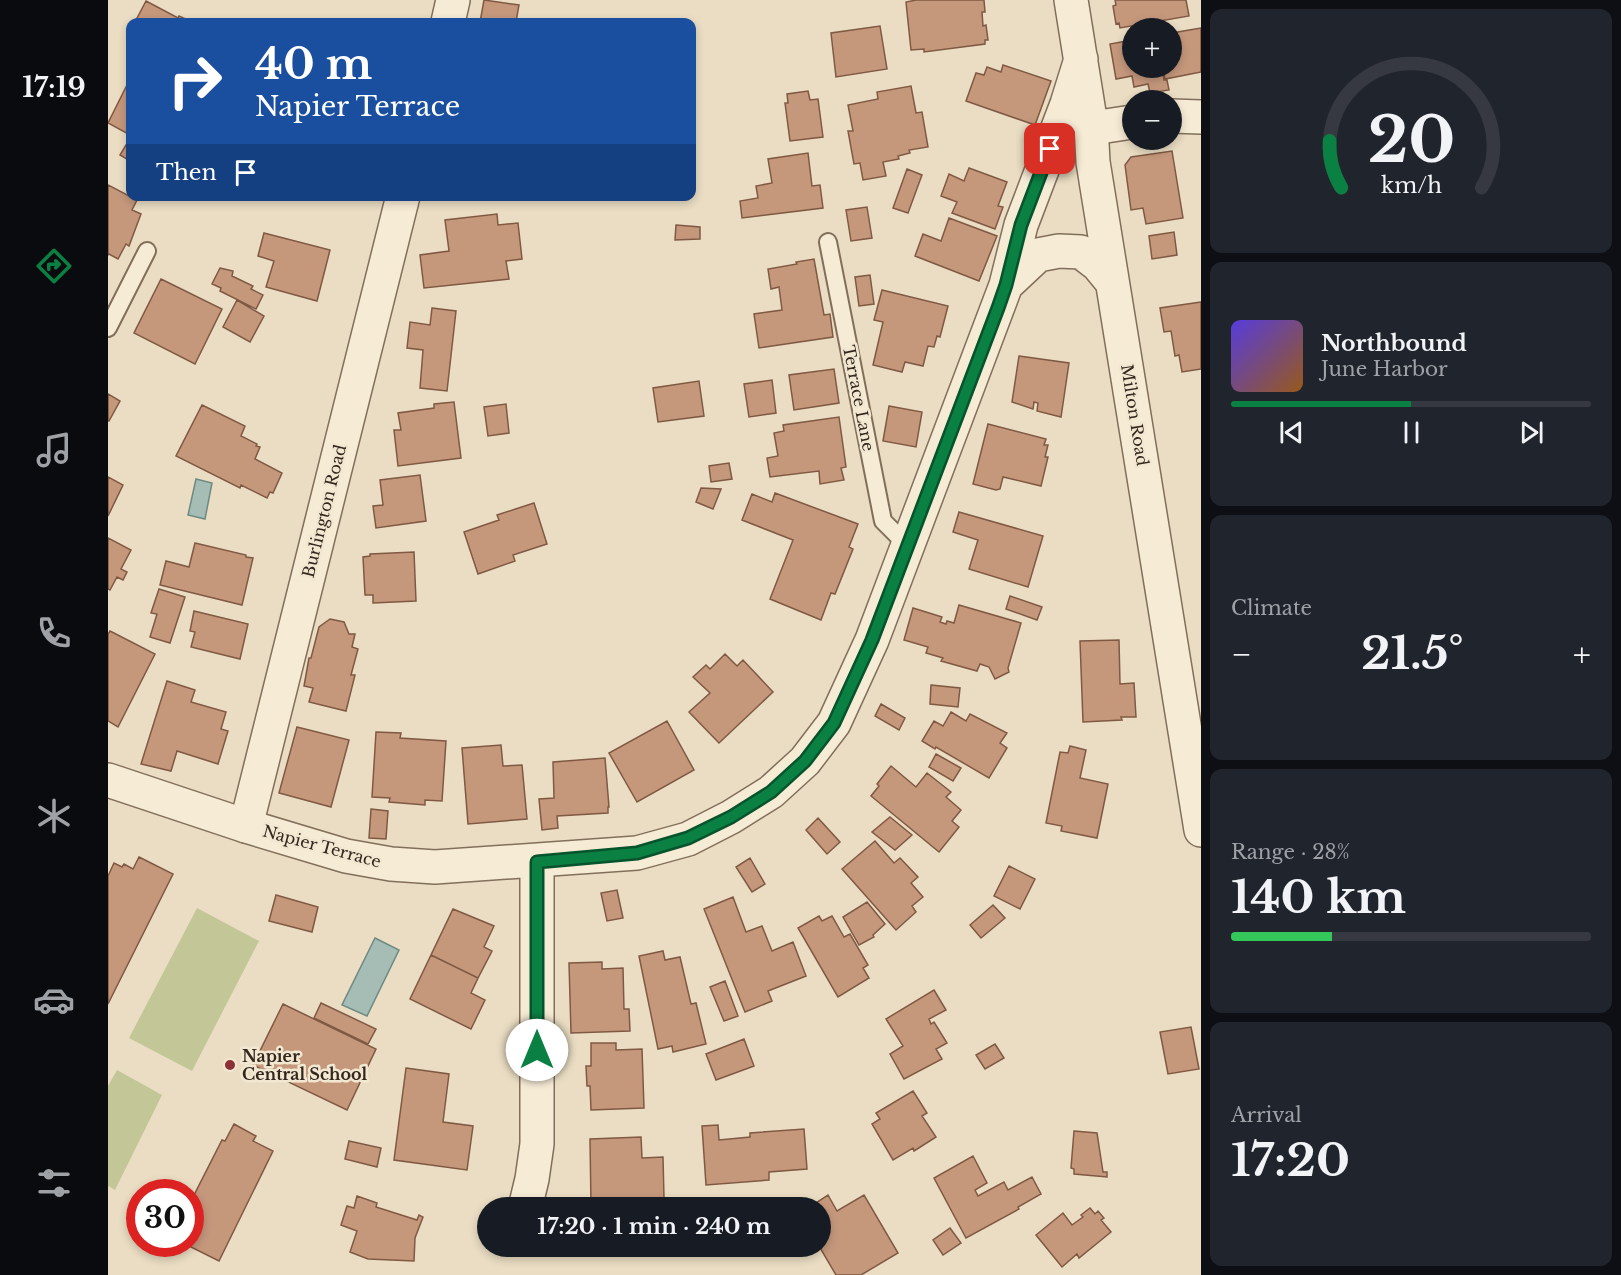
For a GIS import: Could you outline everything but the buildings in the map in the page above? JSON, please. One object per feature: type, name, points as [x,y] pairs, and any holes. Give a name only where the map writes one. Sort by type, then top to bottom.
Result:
[{"type":"street","points":[[449,18],[453,0]]},
{"type":"street","name":"Milton Road","points":[[1071,0],[1091,125],[1094,162],[1112,282],[1201,830]]},
{"type":"street","name":"Napier Terrace","points":[[108,780],[246,826],[346,856],[391,864],[435,867],[537,862],[637,853],[688,838],[731,817],[771,792],[805,761],[834,723],[872,640],[1006,285],[1021,225],[1067,104],[1081,59]]},
{"type":"street","points":[[1182,116],[1201,117]]},
{"type":"street","points":[[1091,125],[1122,124]]},
{"type":"street","name":"Burlington Road","points":[[246,826],[402,201]]},
{"type":"street","points":[[1006,285],[1038,255],[1059,251],[1081,252],[1098,265],[1112,282]]},
{"type":"street","points":[[528,1197],[537,1144],[537,862]]},
{"type":"lane","name":"Terrace Lane","points":[[828,242],[883,521],[907,545]]},
{"type":"lane","points":[[108,328],[147,251]]},
{"type":"green space","points":[[197,908],[259,941],[192,1071],[129,1038]]},
{"type":"green space","points":[[117,1070],[162,1095],[115,1190],[108,1186],[108,1086]]},
{"type":"water","points":[[196,479],[212,483],[205,519],[188,515]]},
{"type":"water","points":[[375,938],[399,950],[367,1016],[342,1005]]},
{"type":"place","name":"Napier Central School","points":[[230,1065]]},
{"type":"route","points":[[537,1050],[537,862],[637,853],[688,838],[731,817],[771,792],[805,761],[834,723],[872,640],[998,308],[1021,225],[1050,149]]}]
